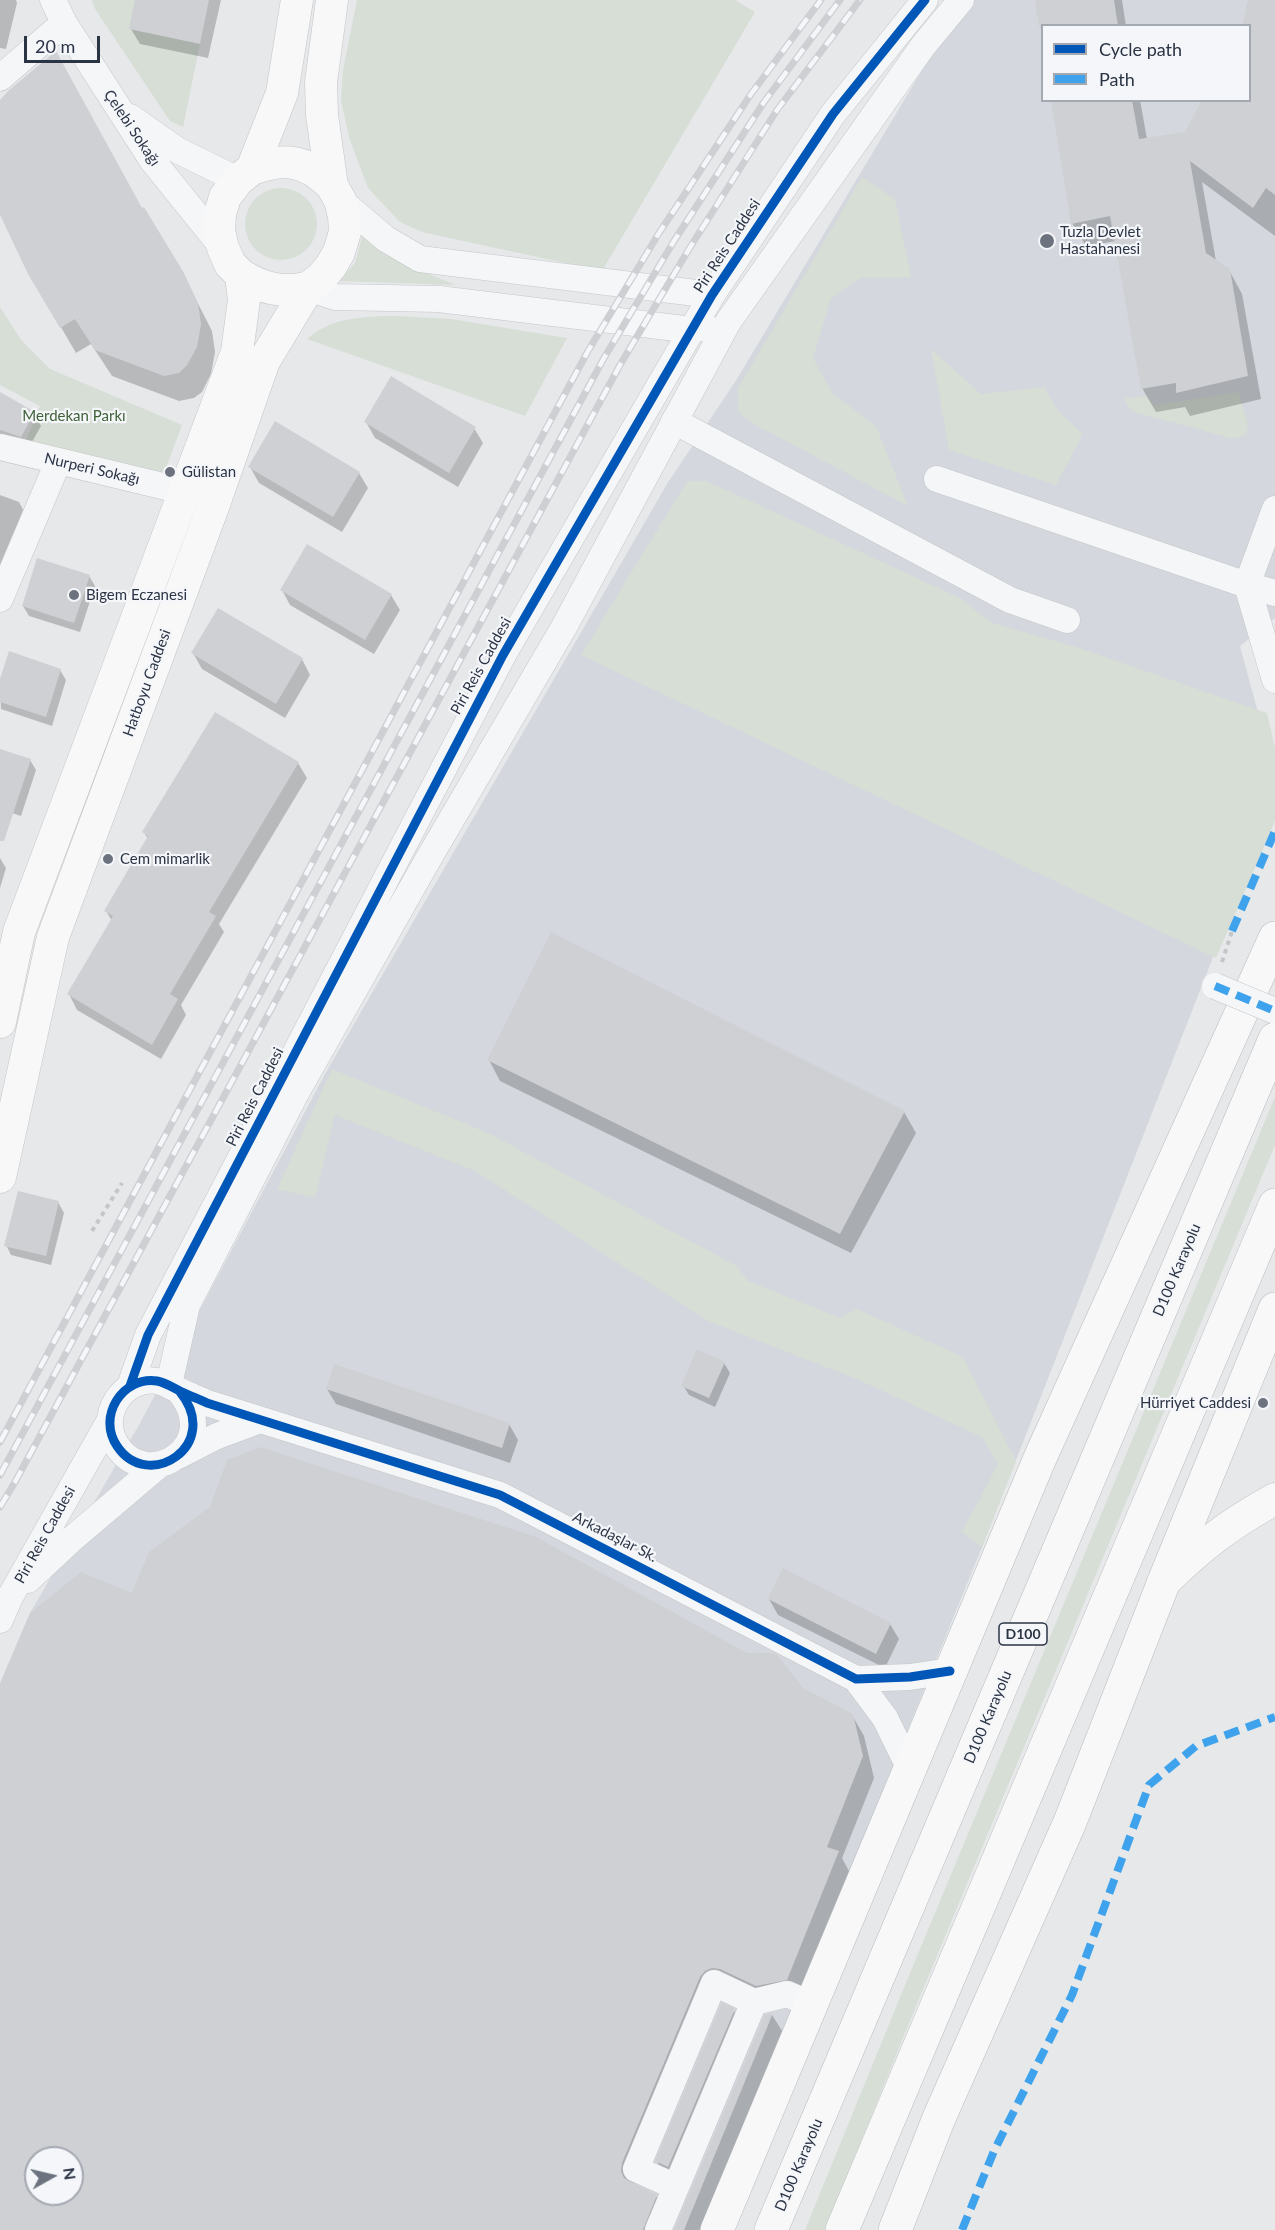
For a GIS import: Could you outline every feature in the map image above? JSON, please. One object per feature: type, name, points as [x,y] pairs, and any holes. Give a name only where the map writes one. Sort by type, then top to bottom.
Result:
[{"type":"highway","points":[[717,2230],[1040,1458],[1275,938]]},
{"type":"highway","name":"D100 Karayolu","points":[[771,2230],[1275,1039]]},
{"type":"highway","points":[[842,2230],[1275,1205]]},
{"type":"highway","points":[[886,2230],[939,2118],[1070,1822],[1163,1584],[1275,1309]]},
{"type":"highway","points":[[895,2230],[939,2118]]},
{"type":"main road","points":[[297,0],[282,93],[245,174],[225,197],[220,213],[219,231],[230,264],[256,285],[289,291],[308,288]]},
{"type":"main road","name":"Hatboyu Caddesi","points":[[0,1177],[53,937],[209,518],[264,361],[308,288],[321,278],[339,252],[345,232],[344,216],[336,193],[322,115],[321,82],[332,0]]},
{"type":"main road","points":[[245,174],[269,163],[294,163],[309,167],[321,175],[336,193]]},
{"type":"main road","points":[[0,1022],[9,930],[237,352],[244,300],[241,275]]},
{"type":"main road","points":[[1163,1584],[1195,1552],[1236,1520],[1275,1499]]},
{"type":"street","name":"Çelebi Sokağı","points":[[53,0],[64,23],[117,109],[152,160],[223,248]]},
{"type":"street","name":"Piri Reis Caddesi","points":[[130,1386],[148,1335],[498,666],[712,295],[833,114],[925,0]]},
{"type":"street","points":[[174,1388],[187,1305],[296,1093],[426,863],[564,627],[728,322],[917,56],[961,0]]},
{"type":"street","points":[[0,78],[64,23]]},
{"type":"street","points":[[117,109],[177,150],[245,174]]},
{"type":"street","points":[[336,193],[386,240],[420,259],[712,295],[728,322]]},
{"type":"street","points":[[308,288],[335,297],[439,299],[692,330],[728,322]]},
{"type":"street","points":[[674,421],[1010,600],[1067,620]]},
{"type":"street","name":"Nurperi Sokağı","points":[[0,447],[183,491]]},
{"type":"street","points":[[0,599],[58,462]]},
{"type":"street","points":[[937,480],[1275,593]]},
{"type":"street","points":[[1275,509],[1247,585],[1275,680]]},
{"type":"street","points":[[1215,986],[1275,1011]]},
{"type":"street","points":[[5,1608],[73,1539],[168,1461],[185,1448],[194,1425],[190,1407],[174,1388],[156,1381],[130,1386],[113,1406],[110,1420],[111,1434],[117,1446],[126,1456],[138,1463],[168,1461],[217,1436],[260,1420]]},
{"type":"street","name":"Arkadaşlar Sk.","points":[[174,1388],[260,1420],[500,1495],[856,1679],[910,1677],[950,1671]]},
{"type":"street","name":"Piri Reis Caddesi","points":[[5,1608],[110,1420]]},
{"type":"street","points":[[856,1679],[885,1718],[909,1767]]},
{"type":"street","points":[[676,2187],[636,2169],[714,1983],[754,2002],[787,1994],[810,2004]]},
{"type":"street","points":[[658,2230],[754,2002]]},
{"type":"path","points":[[1215,986],[1232,931]]},
{"type":"path","points":[[92,1231],[122,1183]]},
{"type":"shaded area","points":[[970,0],[1275,0],[1275,618],[1240,646],[1275,775],[1275,799],[982,1547],[704,2230],[0,2230],[0,1683],[30,1613],[139,1425],[325,1074],[667,484],[735,382],[950,24]]},
{"type":"green space","points":[[92,0],[209,0],[183,127],[170,121],[95,9]]},
{"type":"green space","points":[[357,0],[735,0],[755,12],[602,271],[422,232],[400,222],[368,188],[350,140],[341,101],[343,70]]},
{"type":"green space","points":[[862,177],[895,199],[911,277],[860,278],[831,298],[813,358],[832,393],[876,426],[908,506],[754,424],[738,412],[738,388]]},
{"type":"green space","points":[[281,188],[301,194],[311,204],[317,224],[311,244],[301,254],[281,260],[261,254],[251,244],[245,224],[251,204],[261,194]]},
{"type":"green space","points":[[363,233],[407,263],[456,285],[339,281],[355,263]]},
{"type":"green space","name":"Merdekan Parkı","points":[[0,307],[21,340],[50,369],[182,425],[164,473],[26,440],[40,406],[0,385]]},
{"type":"green space","points":[[395,316],[451,319],[567,338],[525,416],[307,339],[337,322]]},
{"type":"green space","points":[[931,349],[981,394],[1044,387],[1058,411],[1083,434],[1056,485],[949,450]]},
{"type":"green space","points":[[1239,392],[1248,425],[1246,435],[1234,439],[1134,412],[1127,406],[1125,398],[1147,396],[1154,405]]},
{"type":"green space","points":[[687,481],[707,481],[960,598],[992,623],[1079,648],[1267,713],[1275,748],[1275,821],[1216,958],[581,655]]},
{"type":"green space","points":[[332,1069],[488,1133],[737,1266],[748,1281],[840,1318],[857,1309],[963,1357],[1016,1461],[982,1547],[962,1532],[998,1464],[982,1437],[859,1380],[708,1321],[475,1171],[335,1115],[315,1198],[277,1189]]},
{"type":"green space","points":[[1275,1097],[1275,1145],[825,2230],[805,2230],[910,1973]]},
{"type":"building","points":[[135,0],[209,0],[200,44],[129,29]]},
{"type":"building","points":[[1035,0],[1114,0],[1118,24],[1041,24],[1039,26]]},
{"type":"building","points":[[1248,0],[1275,0],[1275,195],[1266,188],[1253,208],[1190,161],[1206,253],[1230,269],[1248,376],[1176,393],[1176,383],[1141,389],[1110,216],[1071,224],[1051,102],[1132,102],[1139,139],[1185,132],[1201,102],[1251,102],[1251,24],[1242,24]]},
{"type":"building","points":[[56,51],[142,208],[144,207],[184,273],[198,303],[201,324],[197,347],[187,365],[179,373],[164,376],[95,350],[75,319],[60,328],[28,274],[0,215],[0,100]]},
{"type":"building","points":[[391,376],[476,427],[449,473],[364,422]]},
{"type":"building","points":[[0,392],[35,412],[21,437],[0,430]]},
{"type":"building","points":[[275,421],[360,472],[333,517],[248,467]]},
{"type":"building","points":[[307,544],[392,594],[365,640],[280,590]]},
{"type":"building","points":[[37,558],[90,575],[74,623],[22,606]]},
{"type":"building","points":[[218,608],[303,658],[276,704],[191,653]]},
{"type":"building","points":[[9,651],[61,669],[46,717],[0,702],[0,679]]},
{"type":"building","points":[[215,712],[299,762],[209,912],[216,916],[170,994],[178,999],[152,1045],[67,994],[113,916],[104,911],[148,836],[142,832]]},
{"type":"building","points":[[0,749],[31,759],[4,841],[0,841]]},
{"type":"building","points":[[551,932],[905,1111],[840,1234],[487,1060]]},
{"type":"building","points":[[18,1191],[59,1201],[46,1256],[4,1246]]},
{"type":"building","points":[[697,1349],[725,1362],[709,1398],[681,1386]]},
{"type":"building","points":[[334,1364],[510,1423],[502,1448],[326,1389]]},
{"type":"building","points":[[260,1447],[536,1537],[747,1653],[777,1655],[803,1688],[853,1714],[863,1756],[827,1847],[839,1851],[787,1980],[756,1986],[720,1969],[712,1968],[705,1971],[700,1977],[622,2163],[621,2171],[624,2178],[657,2195],[643,2230],[0,2230],[0,1684],[30,1613],[81,1572],[132,1593],[149,1552],[210,1507],[227,1460]]},
{"type":"building","points":[[783,1568],[891,1623],[876,1654],[768,1599]]},
{"type":"building","points":[[722,2003],[735,2009],[668,2167],[655,2161]]},
{"type":"building","points":[[773,2013],[684,2230],[674,2230],[765,2015]]},
{"type":"railway","points":[[0,1442],[588,351],[659,233],[751,94],[821,0]]},
{"type":"railway","points":[[0,1475],[604,358],[674,241],[764,102],[840,0]]},
{"type":"railway","points":[[0,1507],[620,365],[689,249],[777,110],[860,0]]},
{"type":"marked path","points":[[1232,931],[1275,831]]},
{"type":"marked path","points":[[1215,986],[1275,1011]]},
{"type":"marked path","points":[[962,2230],[994,2151],[1072,1995],[1149,1785],[1196,1746],[1275,1717]]},
{"type":"cycle path","points":[[130,1386],[148,1335],[503,655],[712,295],[833,114],[925,0]]},
{"type":"cycle path","points":[[180,1392],[191,1411],[193,1429],[187,1445],[176,1456],[162,1464],[146,1465],[130,1459],[117,1446],[112,1435],[110,1423],[116,1401],[133,1385],[144,1381],[161,1382],[207,1403],[500,1495],[856,1679],[910,1677],[950,1671]]},
{"type":"place","name":"Tuzla Devlet Hastahanesi","points":[[1047,241]]},
{"type":"place","name":"Gülistan","points":[[170,472]]},
{"type":"place","name":"Bigem Eczanesi","points":[[74,595]]},
{"type":"place","name":"Cem mimarlik","points":[[108,859]]},
{"type":"place","name":"Hürriyet Caddesi","points":[[1263,1403]]}]
